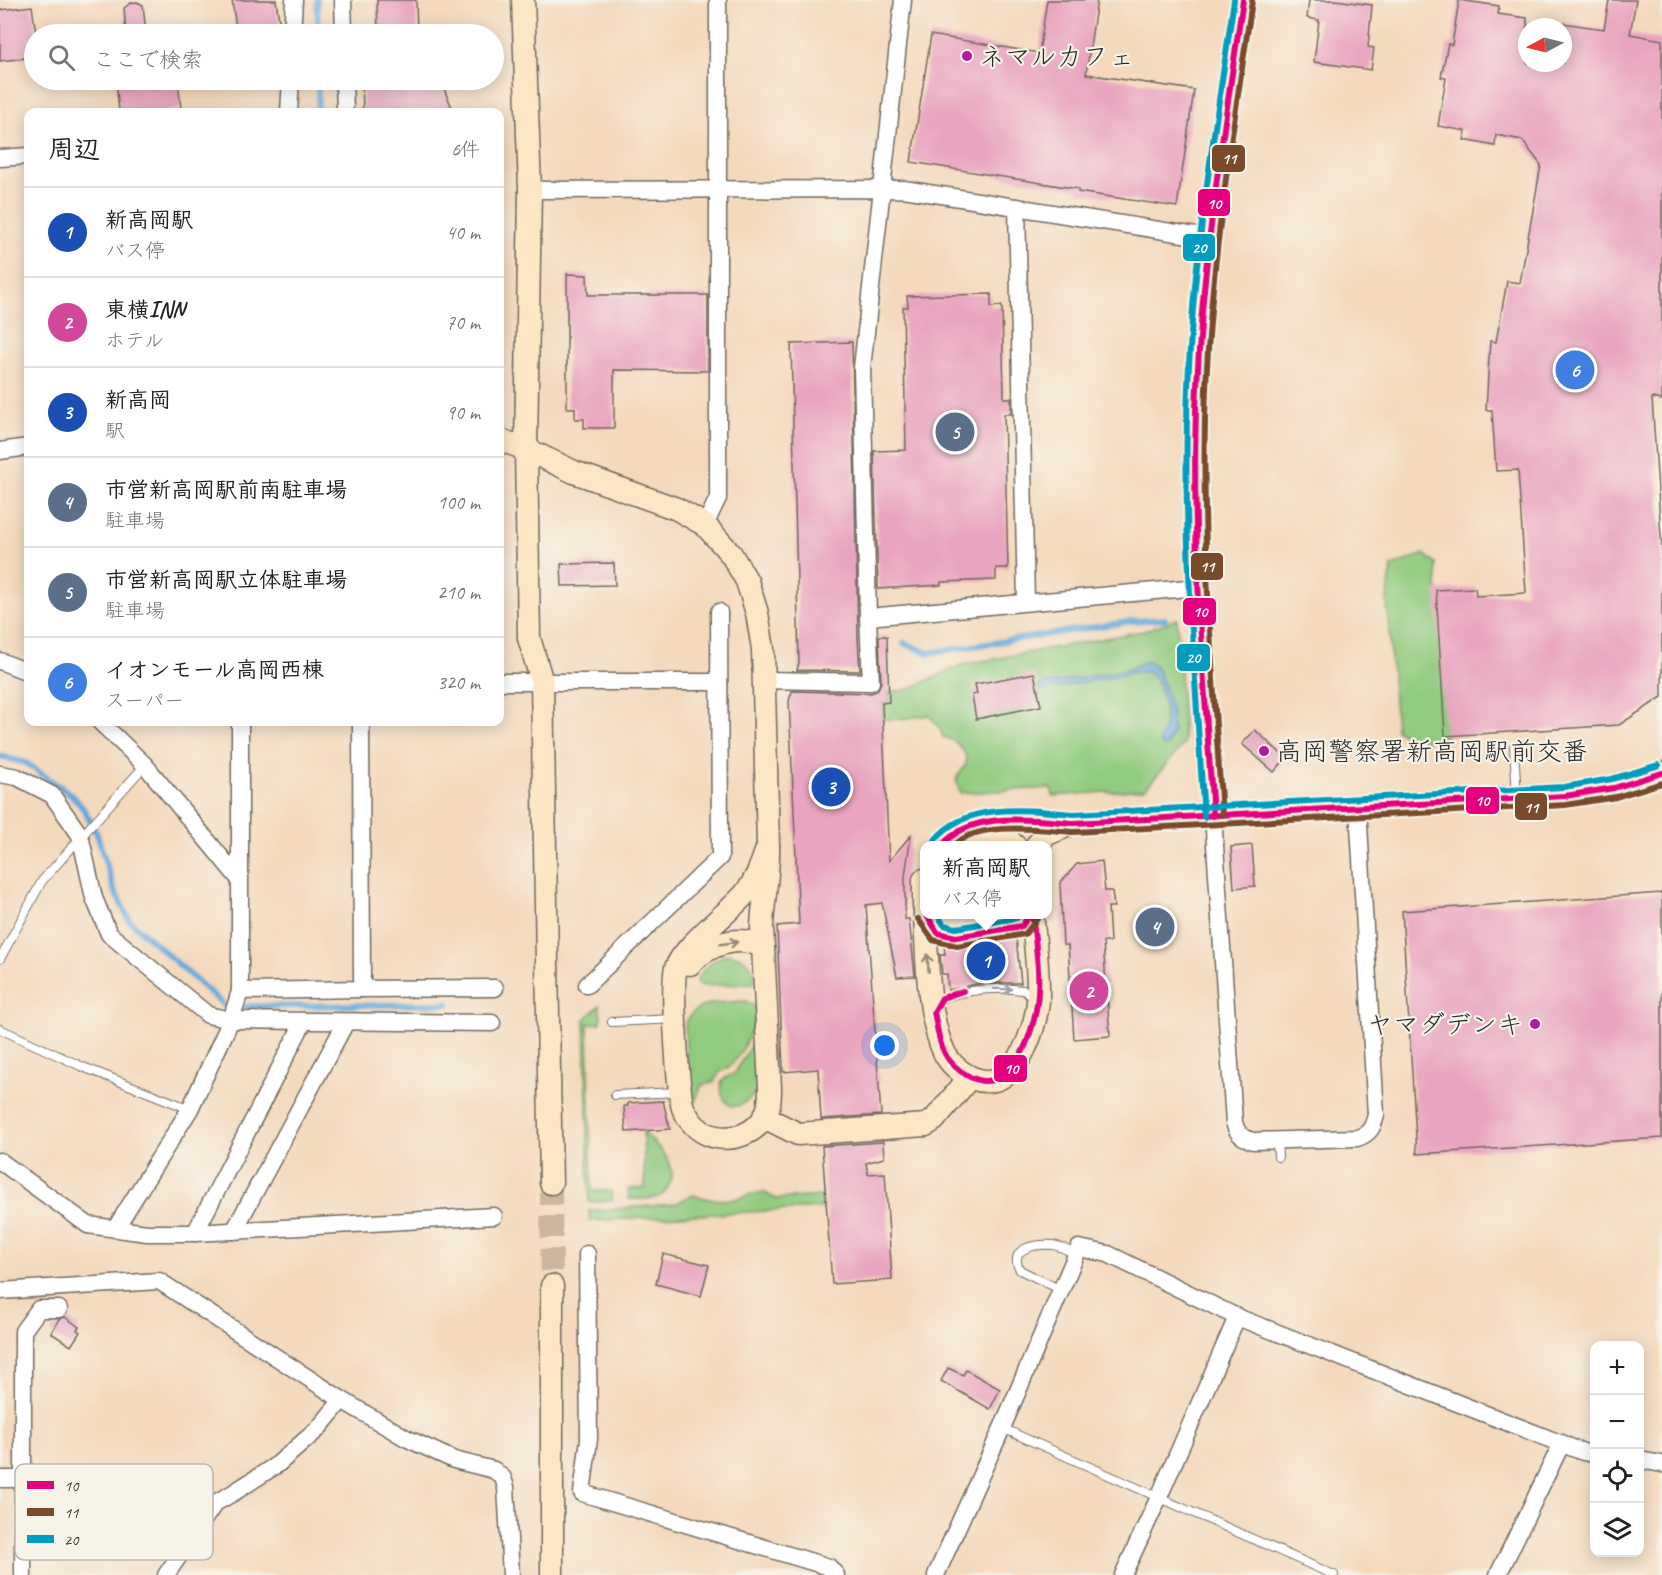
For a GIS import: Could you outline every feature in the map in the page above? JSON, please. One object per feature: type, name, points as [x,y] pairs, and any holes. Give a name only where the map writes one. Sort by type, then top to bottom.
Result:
[{"type":"street","points":[[293,24],[294,0]]},
{"type":"street","points":[[343,0],[344,24]]},
{"type":"street","points":[[523,0],[530,190],[526,449],[529,638],[542,682],[551,1183]]},
{"type":"street","points":[[705,525],[718,498],[718,0]]},
{"type":"street","points":[[764,680],[871,682],[862,368],[903,0]]},
{"type":"street","points":[[1243,0],[1220,146],[1208,238],[1200,329],[1197,417],[1199,587],[1234,1122],[1237,1132],[1244,1138],[1278,1148],[1358,1138],[1366,1135],[1374,1127],[1376,1115],[1358,808]]},
{"type":"street","points":[[289,108],[290,90]]},
{"type":"street","points":[[344,90],[345,108]]},
{"type":"street","points":[[0,158],[24,156]]},
{"type":"street","points":[[530,190],[904,189],[1208,238]]},
{"type":"street","points":[[1017,207],[1026,602]]},
{"type":"street","points":[[504,441],[526,449],[574,472],[677,509],[705,525],[731,554],[747,581],[757,613],[763,649],[769,868],[762,908],[769,1104],[764,1118],[743,1134],[729,1139],[717,1138],[703,1132],[691,1122],[684,1109],[680,1091],[675,1019],[676,968],[685,953],[746,894],[768,846]]},
{"type":"street","points":[[0,451],[24,448]]},
{"type":"street","points":[[868,617],[1199,587]]},
{"type":"street","points":[[587,985],[720,857],[719,612]]},
{"type":"street","points":[[0,661],[24,670]]},
{"type":"street","points":[[504,682],[719,682]]},
{"type":"street","points":[[104,726],[145,765],[239,879]]},
{"type":"street","points":[[115,1229],[190,1108],[231,1020],[240,992],[240,726]]},
{"type":"street","points":[[361,726],[362,989]]},
{"type":"street","points":[[947,841],[953,833],[969,826],[1006,820],[1074,823],[1517,799],[1598,792],[1633,784],[1662,773]]},
{"type":"street","points":[[0,774],[17,777],[52,795],[80,835],[93,898],[109,934],[208,1015],[231,1020],[492,1023]]},
{"type":"street","points":[[1041,841],[1047,834],[1074,823]]},
{"type":"street","points":[[956,841],[985,835],[1000,836],[1008,841]]},
{"type":"street","points":[[926,919],[933,1012],[946,1055],[959,1070],[970,1077],[983,1081],[997,1081],[1010,1072],[1026,1044],[1038,1004],[1031,919]]},
{"type":"street","points":[[674,991],[681,976],[706,950],[730,942],[746,941],[763,947]]},
{"type":"street","points":[[240,992],[495,988]]},
{"type":"street","points":[[195,1233],[303,1021]]},
{"type":"street","points":[[234,1231],[346,1022]]},
{"type":"street","points":[[764,1118],[798,1134],[926,1125],[934,1120],[970,1077]]},
{"type":"street","points":[[0,1161],[88,1224],[147,1233],[195,1233],[494,1216]]},
{"type":"street","points":[[936,1575],[1002,1428],[1078,1248],[1108,1254],[1237,1317],[1590,1453]]},
{"type":"street","points":[[587,1254],[589,1439],[582,1493],[829,1567],[836,1575]]},
{"type":"street","points":[[0,1291],[159,1281],[342,1400],[406,1438],[454,1460],[494,1470],[503,1478],[506,1487],[511,1575]]},
{"type":"street","points":[[552,1286],[552,1575]]},
{"type":"street","points":[[23,1464],[23,1331],[39,1309],[59,1309]]},
{"type":"street","points":[[1123,1575],[1237,1317]]},
{"type":"street","points":[[213,1506],[278,1464],[318,1429],[342,1400]]},
{"type":"street","points":[[1497,1575],[1562,1443]]},
{"type":"street","points":[[1644,1461],[1662,1464]]},
{"type":"street","points":[[166,1575],[176,1560]]},
{"type":"lane","points":[[1514,747],[1517,799]]},
{"type":"lane","points":[[0,959],[42,881],[80,835],[145,765]]},
{"type":"lane","points":[[929,919],[938,933],[956,938],[1022,926],[1028,919]]},
{"type":"lane","points":[[933,1012],[942,998],[963,991],[1000,988],[1024,990],[1038,1004]]},
{"type":"lane","points":[[612,1022],[675,1019]]},
{"type":"lane","points":[[0,1029],[83,1067],[190,1108]]},
{"type":"lane","points":[[615,1095],[680,1091]]},
{"type":"lane","points":[[1061,1290],[1020,1270],[1017,1260],[1019,1252],[1027,1247],[1055,1245],[1076,1254]]},
{"type":"lane","points":[[1002,1428],[1334,1575]]},
{"type":"green space","points":[[1424,554],[1436,564],[1446,738],[1414,741],[1396,730],[1387,601],[1392,566]]},
{"type":"green space","points":[[1177,619],[1184,744],[1145,789],[1053,796],[1051,788],[960,793],[956,779],[966,764],[965,754],[957,743],[943,737],[939,727],[929,715],[893,720],[883,719],[882,703],[889,702],[889,692],[906,690],[962,665],[1143,631]]},
{"type":"green space","points":[[730,954],[749,963],[754,972],[754,983],[704,986],[698,984],[697,979],[707,967],[719,957]]},
{"type":"green space","points":[[746,1001],[758,1012],[743,1047],[736,1059],[720,1072],[714,1082],[702,1085],[693,1105],[688,1083],[685,1023],[690,1015],[704,1006]]},
{"type":"green space","points":[[600,1005],[601,1023],[588,1024],[592,1191],[611,1191],[612,1201],[589,1202],[585,1019]]},
{"type":"green space","points":[[752,1043],[759,1043],[760,1088],[743,1104],[731,1106],[723,1096],[721,1083],[735,1073]]},
{"type":"green space","points":[[643,1131],[666,1156],[672,1171],[671,1179],[666,1190],[659,1196],[629,1199],[628,1189],[645,1188]]},
{"type":"green space","points":[[763,1192],[776,1199],[822,1196],[822,1208],[590,1221],[589,1211],[674,1204],[693,1195],[730,1200]]},
{"type":"water","points":[[1144,662],[1155,665],[1163,682],[1172,713],[1173,732],[1167,746],[1163,747],[1159,741],[1165,722],[1164,703],[1156,681],[1147,672],[1041,691],[1039,686],[1048,682],[1049,684],[1130,669]]},
{"type":"building","points":[[232,0],[276,0],[280,24],[236,24]]},
{"type":"building","points":[[377,0],[416,0],[417,24],[378,24]]},
{"type":"building","points":[[1047,0],[1097,0],[1086,74],[1194,90],[1177,207],[911,162],[931,35],[1039,53]]},
{"type":"building","points":[[1309,0],[1335,0],[1372,5],[1368,47],[1374,48],[1371,70],[1314,62],[1319,20],[1307,18]]},
{"type":"building","points":[[1459,0],[1499,6],[1498,14],[1527,18],[1518,18],[1518,72],[1572,72],[1572,24],[1604,29],[1609,0],[1636,0],[1630,34],[1662,40],[1662,400],[1652,398],[1662,552],[1662,697],[1619,725],[1445,736],[1436,590],[1475,588],[1476,596],[1526,593],[1518,470],[1496,471],[1492,410],[1486,410],[1490,341],[1496,342],[1507,281],[1520,283],[1541,165],[1522,140],[1496,135],[1495,146],[1464,140],[1466,131],[1438,126],[1446,78],[1441,77],[1448,44],[1452,45]]},
{"type":"building","points":[[137,2],[143,5],[145,24],[125,24],[124,8]]},
{"type":"building","points":[[32,6],[35,24],[24,24],[24,58],[0,61],[0,10]]},
{"type":"building","points":[[117,90],[179,90],[181,108],[119,108]]},
{"type":"building","points":[[362,90],[444,90],[452,108],[363,108]]},
{"type":"building","points":[[567,274],[587,275],[588,295],[708,295],[708,371],[614,370],[614,428],[584,428],[584,419],[575,419],[575,408],[567,408]]},
{"type":"building","points":[[991,294],[991,307],[1002,306],[1004,398],[1011,398],[1011,414],[1004,414],[1008,568],[996,568],[996,580],[941,582],[941,585],[878,589],[874,451],[906,450],[903,307],[908,307],[907,296]]},
{"type":"building","points":[[852,342],[860,671],[797,670],[799,663],[791,344]]},
{"type":"building","points":[[614,563],[615,585],[562,586],[561,564]]},
{"type":"building","points":[[879,636],[887,636],[889,702],[882,703],[889,861],[911,835],[905,876],[905,919],[909,919],[915,976],[897,977],[882,903],[866,905],[881,1115],[821,1119],[818,1069],[783,1072],[777,926],[799,924],[789,701],[792,691],[871,693],[877,691],[881,682]]},
{"type":"building","points":[[1034,673],[1041,706],[976,719],[972,695],[977,694],[975,684]]},
{"type":"building","name":"高岡警察署新高岡駅前交番","points":[[1255,730],[1286,758],[1274,772],[1242,744]]},
{"type":"building","points":[[1252,845],[1255,886],[1234,888],[1231,847]]},
{"type":"building","points":[[1102,861],[1105,891],[1112,891],[1114,907],[1108,907],[1110,942],[1103,942],[1110,1036],[1074,1039],[1068,945],[1063,945],[1060,883],[1077,864]]},
{"type":"building","name":"ヤマダデンキ","points":[[1662,893],[1662,1138],[1417,1154],[1402,911]]},
{"type":"building","points":[[1003,936],[1016,938],[1021,983],[982,983],[948,990],[947,974],[942,974],[940,955],[945,955],[944,944]]},
{"type":"building","points":[[663,1101],[670,1129],[626,1132],[624,1106],[628,1106],[628,1103]]},
{"type":"building","points":[[883,1142],[884,1158],[866,1163],[868,1174],[885,1173],[892,1280],[832,1284],[822,1146]]},
{"type":"building","points":[[663,1254],[709,1265],[701,1296],[656,1284]]},
{"type":"building","points":[[65,1317],[79,1327],[77,1330],[80,1332],[71,1346],[51,1333],[59,1319]]},
{"type":"building","points":[[948,1368],[963,1375],[966,1370],[1000,1389],[990,1409],[941,1381]]},
{"type":"waterway","points":[[317,0],[318,24]]},
{"type":"waterway","points":[[318,90],[318,108]]},
{"type":"waterway","points":[[904,643],[928,653],[1133,621],[1165,619]]},
{"type":"waterway","points":[[0,756],[26,763],[72,795],[85,811],[97,834],[114,890],[130,921],[226,1007],[448,1004]]},
{"type":"tunnel","points":[[551,1183],[552,1286]]},
{"type":"transit line","name":"20","points":[[1204,817],[1188,548],[1188,387],[1200,241],[1234,0]]},
{"type":"transit line","name":"10","points":[[1213,816],[1202,655],[1195,440],[1200,337],[1209,240],[1243,0]]},
{"type":"transit line","name":"11","points":[[1222,815],[1206,549],[1206,389],[1218,243],[1252,1]]},
{"type":"transit line","name":"20","points":[[935,840],[948,828],[963,819],[999,811],[1074,814],[1564,787],[1612,779],[1659,765]]},
{"type":"transit line","name":"10","points":[[947,841],[969,827],[1004,820],[1074,823],[1565,796],[1614,788],[1662,773]]},
{"type":"transit line","name":"11","points":[[960,841],[978,833],[1011,828],[1074,832],[1565,805],[1616,797],[1662,783]]},
{"type":"transit line","name":"11","points":[[918,919],[933,940],[957,946],[1025,934],[1037,919]]},
{"type":"transit line","name":"10","points":[[929,919],[938,933],[956,937],[1022,926],[1027,919]]},
{"type":"transit line","name":"20","points":[[940,919],[944,925],[956,928],[1011,919]]},
{"type":"transit line","name":"10","points":[[963,991],[942,998],[934,1012],[942,1047],[946,1056],[966,1075],[983,1081],[995,1080],[1014,1066],[1021,1055],[1034,1019],[1038,980],[1033,919]]},
{"type":"place","name":"ネマルカフェ","points":[[967,56]]},
{"type":"place","name":"イオンモール高岡西棟","points":[[1575,370]]},
{"type":"place","name":"市営新高岡駅立体駐車場","points":[[955,432]]},
{"type":"place","name":"高岡警察署新高岡駅前交番","points":[[1264,751]]},
{"type":"place","name":"新高岡","points":[[831,787]]},
{"type":"place","name":"市営新高岡駅前南駐車場","points":[[1155,927]]},
{"type":"place","name":"新高岡駅","points":[[986,961]]},
{"type":"place","name":"東横INN","points":[[1089,991]]},
{"type":"place","name":"ヤマダデンキ","points":[[1535,1024]]}]
